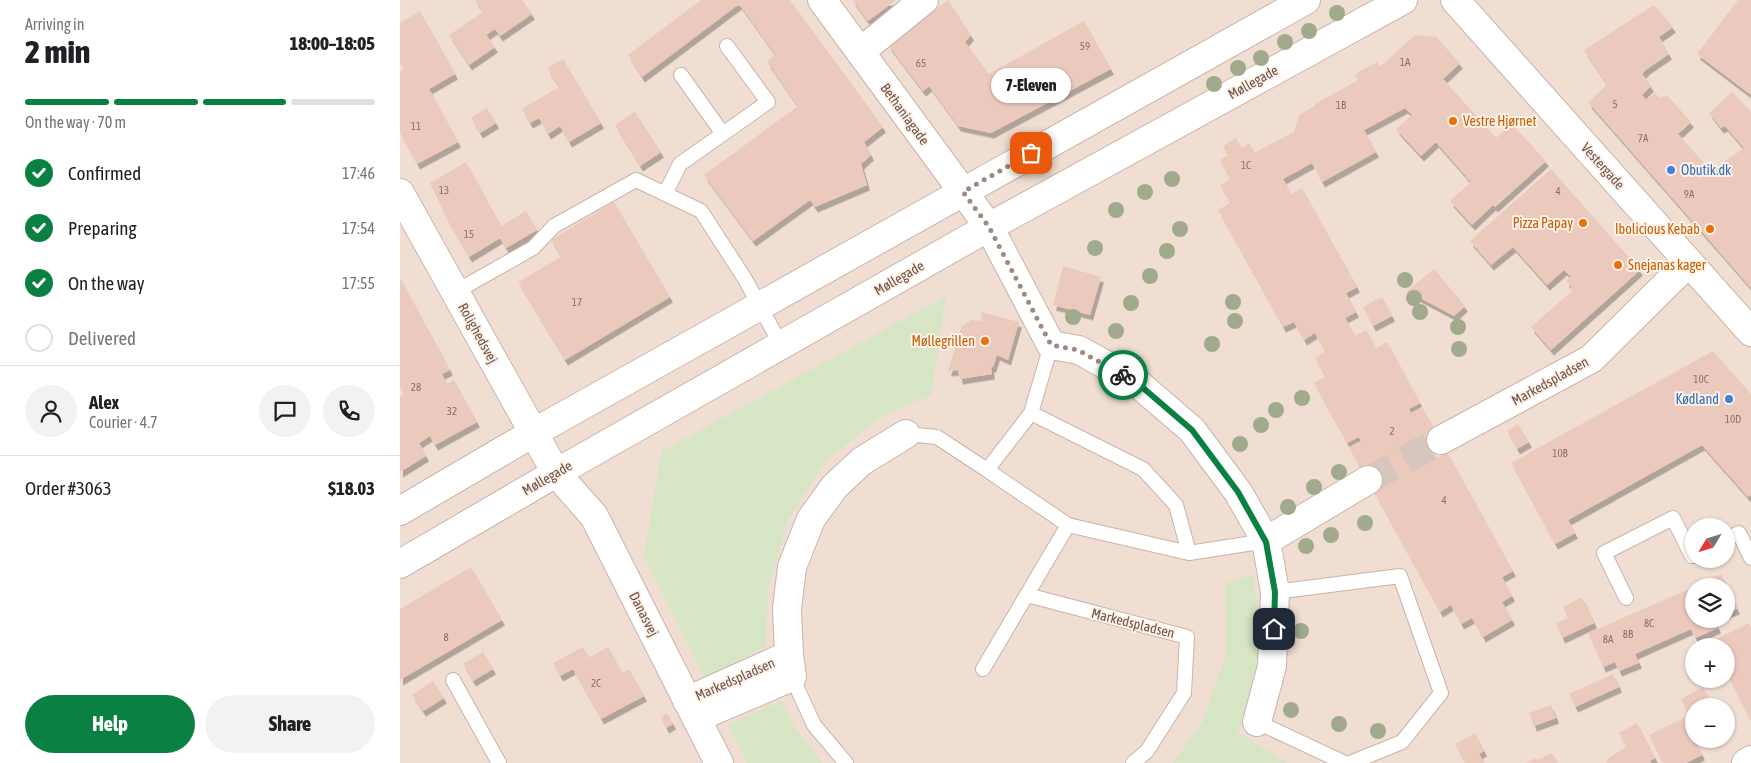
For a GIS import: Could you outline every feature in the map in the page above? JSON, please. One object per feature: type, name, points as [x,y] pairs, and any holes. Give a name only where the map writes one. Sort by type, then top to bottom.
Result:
[{"type":"street","name":"Bethaniagade","points":[[822,0],[989,227]]},
{"type":"street","points":[[860,52],[924,0]]},
{"type":"street","points":[[400,511],[533,433],[1306,0]]},
{"type":"street","name":"Møllegade","points":[[400,564],[556,473],[989,227],[1403,0]]},
{"type":"street","name":"Vestergade","points":[[1454,0],[1751,332]]},
{"type":"street","name":"Rolighedsvej","points":[[400,193],[556,473]]},
{"type":"street","points":[[989,227],[1051,345],[1078,350],[1135,381],[1192,430],[1238,492],[1266,542],[1275,592],[1272,666],[1257,722]]},
{"type":"street","name":"Markedspladsen","points":[[1441,440],[1591,359],[1689,262]]},
{"type":"street","name":"Markedspladsen","points":[[692,709],[791,666],[787,609],[792,567],[811,519],[835,486],[862,461],[906,434]]},
{"type":"street","name":"Danasvej","points":[[556,473],[594,516],[719,763]]},
{"type":"street","points":[[1266,542],[1368,480]]},
{"type":"street","points":[[1746,763],[1751,760]]},
{"type":"lane","points":[[665,194],[680,164],[768,102],[727,46]]},
{"type":"lane","points":[[681,75],[723,134]]},
{"type":"lane","points":[[455,292],[533,248],[554,226],[636,180],[701,210],[760,306],[781,346]]},
{"type":"lane","points":[[987,470],[1031,413],[1051,345]]},
{"type":"lane","points":[[1031,413],[1143,469],[1176,505],[1189,552]]},
{"type":"lane","name":"Markedspladsen","points":[[906,434],[937,437],[1068,525]]},
{"type":"lane","points":[[1626,598],[1604,553],[1673,518],[1685,542]]},
{"type":"lane","points":[[983,669],[1068,525],[1189,552],[1266,542]]},
{"type":"lane","points":[[1735,535],[1739,533],[1751,558]]},
{"type":"lane","points":[[1275,592],[1400,576],[1441,693],[1402,742],[1350,763]]},
{"type":"lane","name":"Markedspladsen","points":[[1027,595],[1187,636],[1184,693],[1147,751],[1133,763]]},
{"type":"lane","name":"Markedspladsen","points":[[791,666],[814,725],[846,763]]},
{"type":"lane","points":[[453,680],[499,763]]},
{"type":"lane","points":[[1257,722],[1345,763]]},
{"type":"shaded area","points":[[400,0],[1751,0],[1751,763],[400,763]]},
{"type":"green space","points":[[946,296],[931,395],[881,417],[825,462],[787,521],[768,590],[766,646],[704,677],[644,557],[662,451]]},
{"type":"green space","points":[[1253,575],[1262,641],[1238,733],[1287,763],[1173,763],[1203,721],[1226,654],[1225,583]]},
{"type":"green space","points":[[782,701],[795,728],[822,763],[747,763],[728,725]]},
{"type":"building","points":[[475,0],[522,0],[532,14],[500,36],[495,29],[486,35],[495,47],[469,65],[449,35],[483,12]]},
{"type":"building","points":[[701,0],[790,0],[883,127],[864,142],[871,155],[861,164],[867,185],[815,207],[810,200],[753,241],[704,175],[798,106],[767,62],[775,54],[739,4],[642,77],[628,55]]},
{"type":"building","points":[[852,0],[896,0],[868,21]]},
{"type":"building","points":[[948,0],[971,35],[965,42],[989,74],[1084,21],[1111,69],[991,133],[958,126],[929,86],[923,91],[888,45]]},
{"type":"building","points":[[1738,0],[1751,0],[1751,95],[1697,54]]},
{"type":"building","points":[[1654,5],[1673,27],[1659,37],[1669,54],[1642,74],[1651,86],[1642,95],[1646,100],[1655,93],[1660,98],[1667,95],[1691,122],[1678,134],[1711,171],[1744,148],[1725,126],[1721,128],[1709,113],[1732,92],[1751,112],[1751,288],[1588,102],[1607,85],[1584,50]]},
{"type":"building","points":[[420,11],[455,74],[429,89],[458,142],[417,164],[400,133],[400,72],[404,70],[400,63],[400,23]]},
{"type":"building","points":[[1415,35],[1436,37],[1460,63],[1443,79],[1496,138],[1512,124],[1546,161],[1472,225],[1450,201],[1471,182],[1436,142],[1421,156],[1396,129],[1412,115],[1405,108],[1364,130],[1376,152],[1322,182],[1312,163],[1283,179],[1291,194],[1302,188],[1357,287],[1346,293],[1356,312],[1345,318],[1355,336],[1366,330],[1376,348],[1387,342],[1420,403],[1409,409],[1411,413],[1422,407],[1442,442],[1431,448],[1437,458],[1447,452],[1513,571],[1502,577],[1512,596],[1502,602],[1512,620],[1483,637],[1472,618],[1461,624],[1451,605],[1440,612],[1374,492],[1385,486],[1380,477],[1369,483],[1349,447],[1361,441],[1359,437],[1347,443],[1314,383],[1325,377],[1315,358],[1325,352],[1315,333],[1304,340],[1294,322],[1283,327],[1218,210],[1230,203],[1220,185],[1230,179],[1220,160],[1228,155],[1223,146],[1236,138],[1242,148],[1249,143],[1254,153],[1294,132],[1299,115],[1358,80],[1355,74],[1377,62],[1380,67]]},
{"type":"building","points":[[563,59],[601,123],[569,142],[560,126],[548,134],[539,118],[530,123],[522,109],[559,87],[547,68]]},
{"type":"building","points":[[487,108],[496,123],[480,133],[471,118]]},
{"type":"building","points":[[635,112],[661,152],[640,166],[615,125]]},
{"type":"building","points":[[466,162],[501,226],[526,211],[537,230],[506,248],[500,238],[469,257],[448,221],[430,183]]},
{"type":"building","points":[[1551,169],[1640,270],[1551,350],[1531,327],[1572,291],[1570,289],[1572,287],[1566,281],[1571,277],[1564,270],[1547,285],[1513,247],[1491,265],[1470,241]]},
{"type":"building","points":[[614,202],[670,297],[565,360],[518,282],[561,257],[551,240]]},
{"type":"building","points":[[1063,266],[1101,277],[1090,315],[1053,305]]},
{"type":"building","points":[[1434,269],[1465,306],[1454,316],[1407,291]]},
{"type":"building","points":[[400,278],[450,370],[442,374],[447,384],[454,380],[477,422],[435,445],[430,436],[419,443],[426,456],[400,472],[400,396],[404,394],[400,387]]},
{"type":"building","points":[[1382,297],[1392,316],[1373,326],[1363,307]]},
{"type":"building","name":"Møllegrillen","points":[[982,312],[1019,322],[1008,360],[997,355],[993,367],[991,367],[992,374],[960,379],[958,370],[948,371],[961,327],[971,320],[981,321]]},
{"type":"building","points":[[1713,351],[1751,394],[1751,495],[1748,497],[1702,445],[1568,520],[1575,533],[1555,544],[1511,463]]},
{"type":"building","points":[[1518,424],[1529,442],[1517,449],[1507,431]]},
{"type":"building","points":[[471,567],[502,620],[400,680],[400,609]]},
{"type":"building","points":[[1721,574],[1723,578],[1712,578]]},
{"type":"building","points":[[1685,591],[1685,628],[1718,628],[1695,638],[1691,629],[1635,654],[1639,663],[1619,671],[1615,662],[1603,667],[1588,633]]},
{"type":"building","points":[[1582,597],[1594,623],[1562,638],[1556,623],[1568,618],[1563,607]]},
{"type":"building","points":[[1749,623],[1751,628],[1751,721],[1734,688],[1735,638],[1719,638]]},
{"type":"building","points":[[583,647],[588,658],[608,647],[622,673],[629,669],[644,696],[601,719],[573,669],[560,676],[553,663]]},
{"type":"building","points":[[483,652],[493,669],[473,681],[463,664]]},
{"type":"building","points":[[1613,674],[1619,687],[1575,707],[1569,694]]},
{"type":"building","points":[[433,681],[444,698],[423,711],[412,695]]},
{"type":"building","points":[[1701,688],[1704,688],[1708,698],[1685,698],[1685,707],[1681,699]]},
{"type":"building","points":[[1551,705],[1556,718],[1534,726],[1529,713]]},
{"type":"building","points":[[667,713],[673,724],[666,728],[661,717]]},
{"type":"building","points":[[1684,718],[1685,748],[1699,748],[1702,755],[1686,763],[1663,763],[1649,735]]},
{"type":"building","points":[[1637,723],[1655,758],[1650,761],[1651,763],[1607,763],[1606,760],[1626,747],[1619,733]]},
{"type":"building","points":[[1475,733],[1484,751],[1479,754],[1484,763],[1465,763],[1455,744]]},
{"type":"building","points":[[1552,753],[1557,763],[1525,763],[1536,758],[1537,760]]},
{"type":"tunnel","points":[[1368,480],[1441,440]]},
{"type":"way so far","points":[[1031,153],[963,192],[989,227],[1051,345],[1078,350],[1123,375]]},
{"type":"place","name":"Vestre Hjørnet","points":[[1453,121]]},
{"type":"place","name":"7-Eleven","points":[[1031,153]]},
{"type":"place","name":"Obutik.dk","points":[[1671,170]]},
{"type":"place","name":"Pizza Papay","points":[[1583,223]]},
{"type":"place","name":"Ibolicious Kebab","points":[[1710,229]]},
{"type":"place","name":"Snejanas kager","points":[[1618,265]]},
{"type":"place","name":"Møllegrillen","points":[[985,341]]},
{"type":"place","name":"Kødland","points":[[1729,399]]},
{"type":"route","points":[[1123,375],[1135,381],[1192,430],[1238,492],[1266,542],[1275,592],[1274,629]]}]
